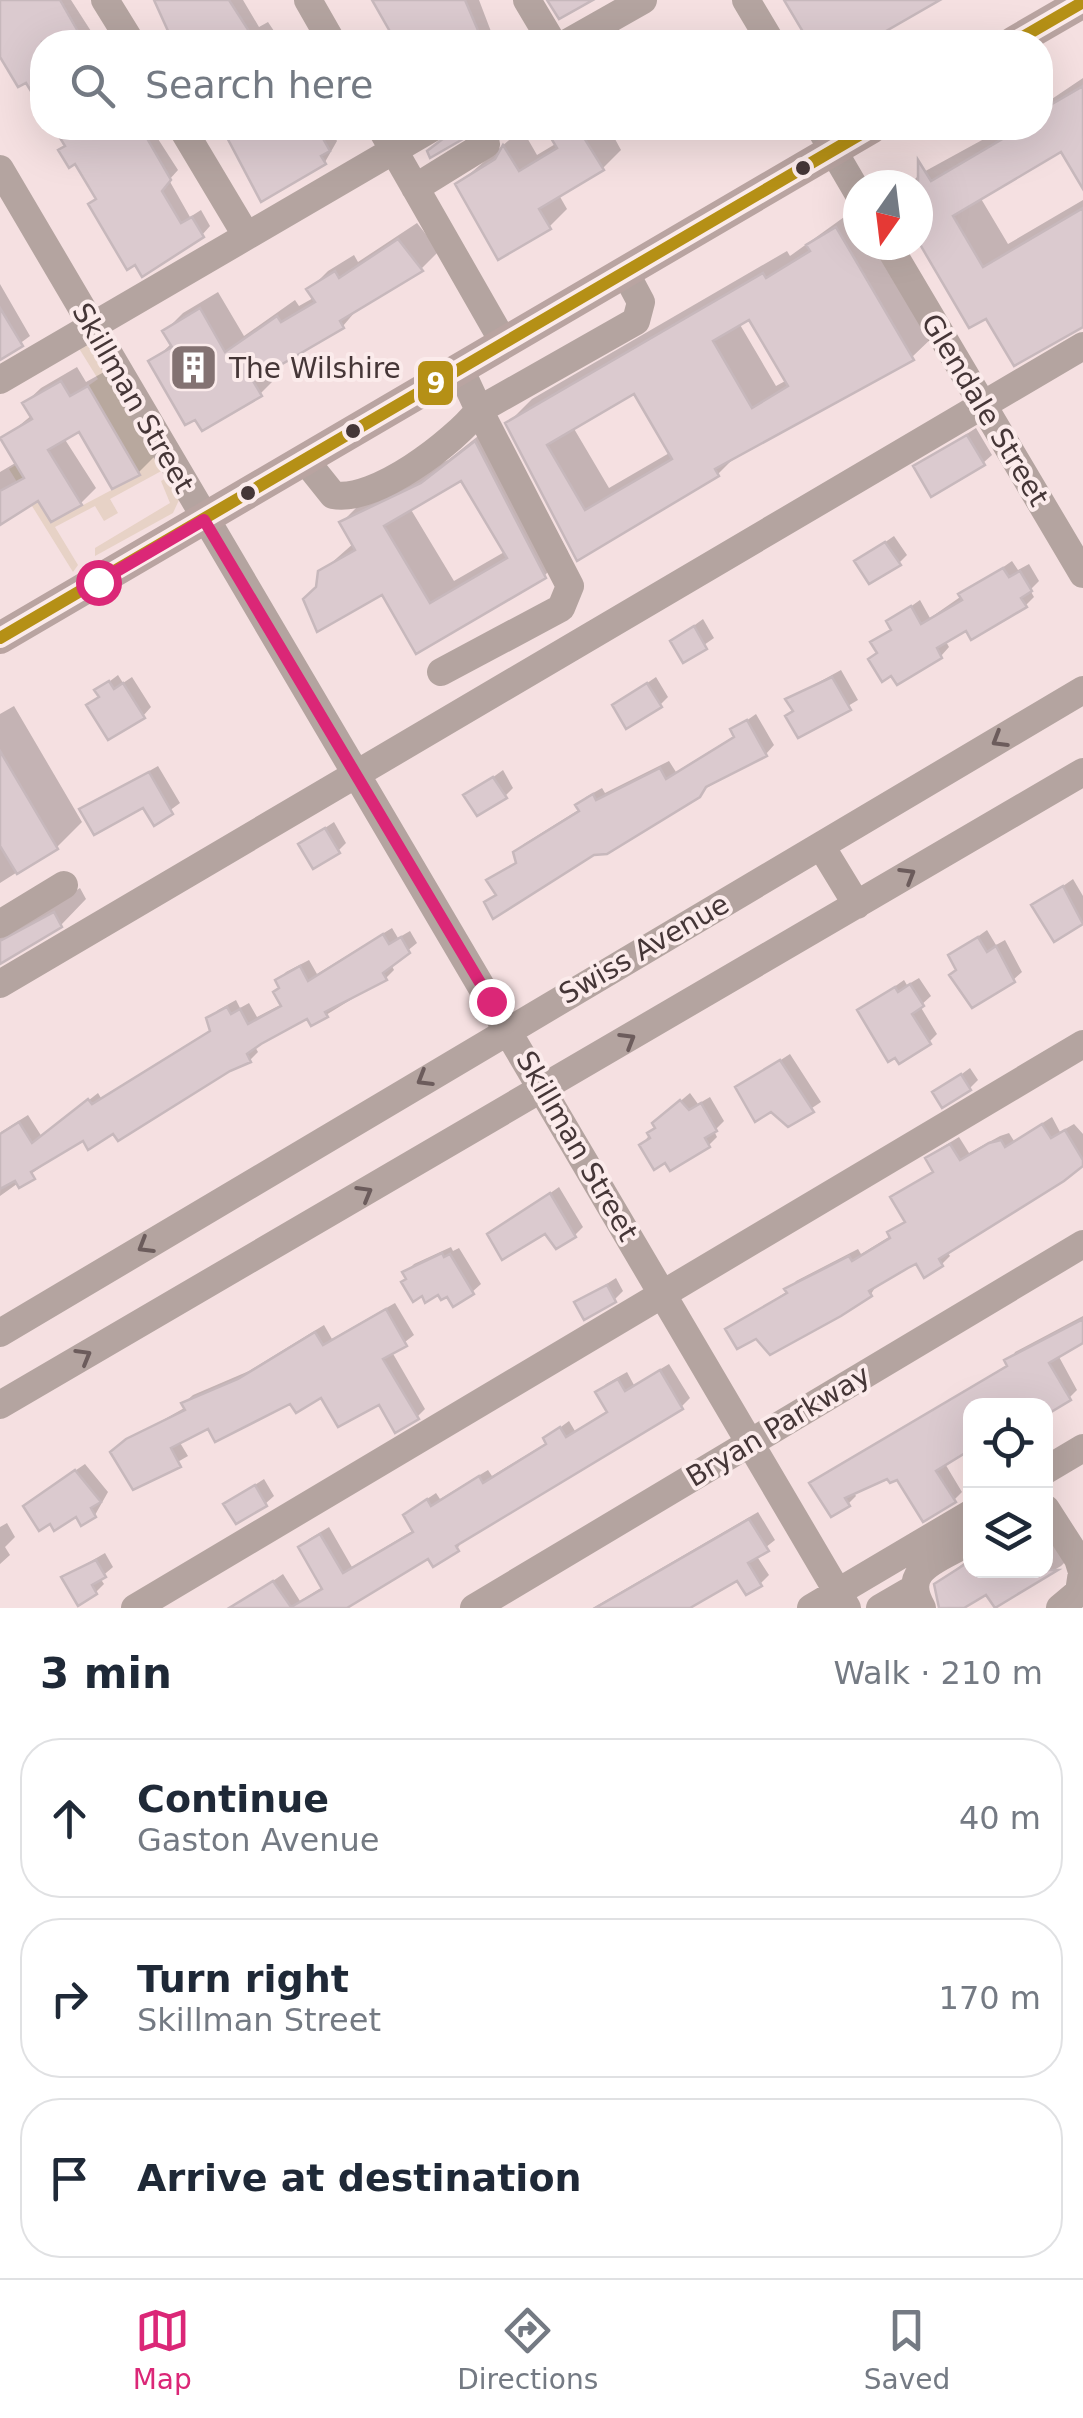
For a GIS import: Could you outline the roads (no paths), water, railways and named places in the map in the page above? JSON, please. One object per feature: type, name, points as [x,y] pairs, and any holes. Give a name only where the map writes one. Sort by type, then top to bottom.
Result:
[{"type":"main road","points":[[1035,30],[1083,2]]},
{"type":"main road","points":[[0,638],[625,272],[824,140]]},
{"type":"street","points":[[105,0],[124,30]]},
{"type":"street","points":[[308,0],[325,30]]},
{"type":"street","points":[[527,0],[545,30]]},
{"type":"street","points":[[590,30],[643,0]]},
{"type":"street","points":[[746,0],[763,30]]},
{"type":"street","points":[[189,140],[246,235]]},
{"type":"street","points":[[0,380],[246,235],[387,140]]},
{"type":"street","points":[[389,140],[504,343]]},
{"type":"street","points":[[827,140],[844,170]]},
{"type":"street","points":[[416,188],[486,144]]},
{"type":"street","name":"Skillman Street","points":[[0,170],[842,1600]]},
{"type":"street","name":"Glendale Street","points":[[897,260],[1083,574]]},
{"type":"street","points":[[305,460],[333,495],[362,495],[452,440],[479,410],[636,321],[640,302],[625,272]]},
{"type":"street","points":[[0,984],[1083,346]]},
{"type":"street","points":[[441,672],[561,608],[570,586],[460,369]]},
{"type":"street","name":"Swiss Avenue","points":[[0,1333],[1083,690]]},
{"type":"street","points":[[0,1405],[1083,772]]},
{"type":"street","points":[[821,846],[857,905]]},
{"type":"street","points":[[0,924],[64,885]]},
{"type":"street","points":[[136,1608],[1083,1044]]},
{"type":"street","name":"Bryan Parkway","points":[[474,1608],[1083,1244]]},
{"type":"street","points":[[1053,1466],[1083,1448]]},
{"type":"street","points":[[811,1608],[842,1600],[963,1519]]},
{"type":"street","points":[[1053,1522],[1082,1572],[1079,1592],[1060,1608]]},
{"type":"street","points":[[880,1608],[917,1599],[912,1581],[921,1570],[963,1546]]},
{"type":"place","name":"The Wilshire","points":[[194,368]]}]
